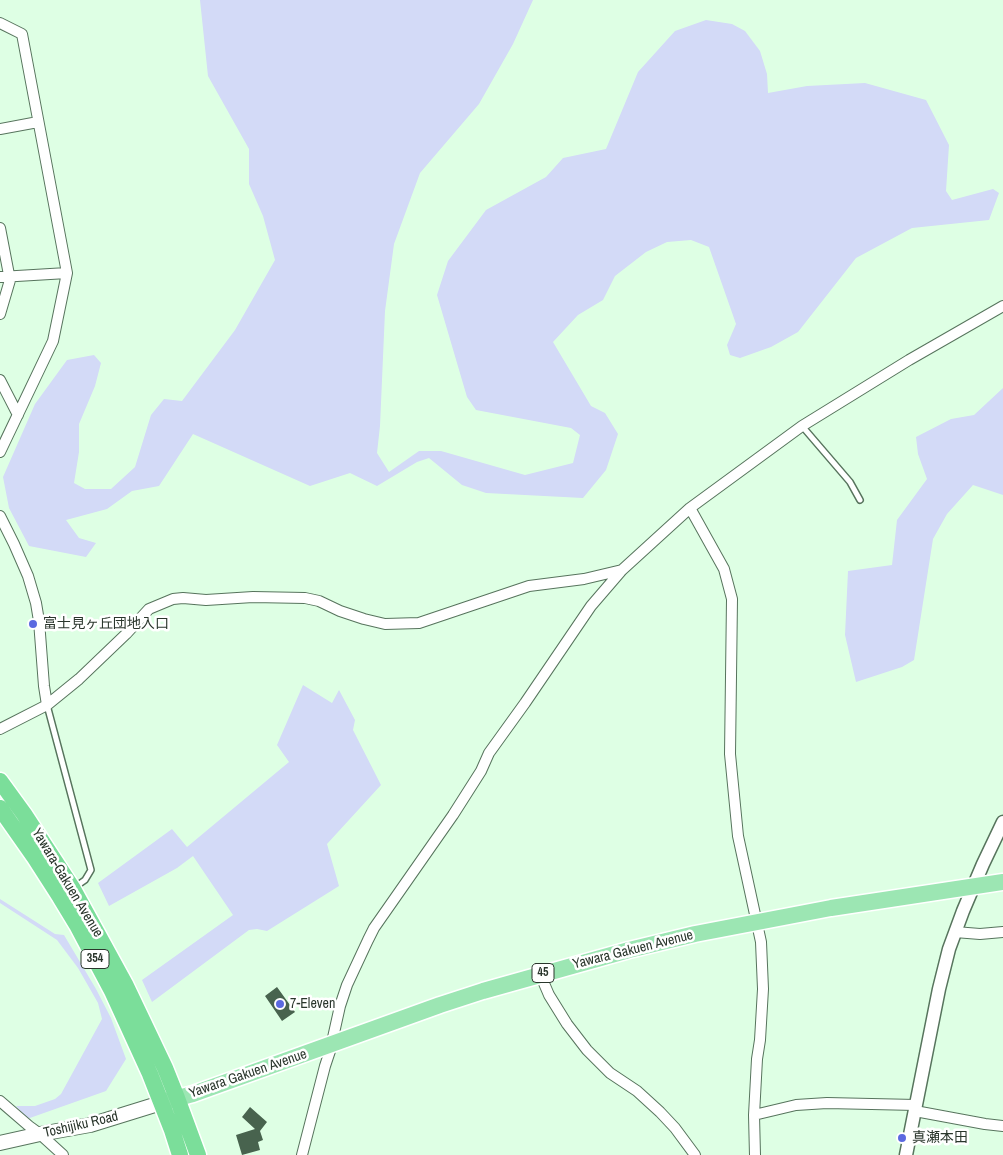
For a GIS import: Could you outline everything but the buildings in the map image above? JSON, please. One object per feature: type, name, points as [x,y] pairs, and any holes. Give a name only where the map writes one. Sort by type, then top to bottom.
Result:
[{"type":"highway","name":"Yawara-Gakuen Avenue","points":[[0,781],[73,889],[125,984],[177,1098]]},
{"type":"highway","name":"Yawara-Gakuen Avenue","points":[[0,808],[35,858],[80,932],[112,991],[150,1074],[161,1103]]},
{"type":"highway","name":"354","points":[[177,1098],[198,1155]]},
{"type":"highway","name":"354","points":[[161,1103],[180,1155]]},
{"type":"main road","name":"Yawara Gakuen Avenue","points":[[161,1103],[440,1005],[540,974],[629,950],[695,934],[831,908],[1003,882]]},
{"type":"main road","name":"Toshijiku Road","points":[[0,1143],[90,1125],[161,1103]]},
{"type":"street","points":[[0,23],[22,34],[67,274],[53,341],[0,452]]},
{"type":"street","points":[[0,129],[38,122]]},
{"type":"street","points":[[0,228],[4,276]]},
{"type":"street","points":[[4,276],[67,274]]},
{"type":"street","points":[[0,314],[10,280],[4,276]]},
{"type":"street","points":[[302,1155],[332,1044],[340,1006],[347,985],[374,928],[453,815],[481,772],[489,753],[591,606],[622,570],[690,508],[802,426],[909,360],[1003,306]]},
{"type":"street","points":[[0,380],[18,416]]},
{"type":"street","points":[[690,508],[724,569],[732,598],[730,754],[738,836],[761,942],[763,989],[754,1114],[755,1155]]},
{"type":"street","points":[[0,516],[28,576],[36,603],[46,705]]},
{"type":"street","points":[[0,730],[46,705],[86,673],[149,609],[173,599],[305,598],[319,601],[340,611],[385,624],[420,623],[529,586],[584,579],[622,570]]},
{"type":"street","points":[[906,1155],[947,958],[955,932],[1003,822]]},
{"type":"street","points":[[955,932],[980,934],[1003,932]]},
{"type":"street","points":[[540,974],[567,1024],[587,1050],[610,1073],[637,1092],[660,1112],[675,1128],[695,1155]]},
{"type":"street","points":[[0,1102],[63,1155]]},
{"type":"street","points":[[754,1114],[796,1105],[826,1103],[916,1108],[985,1124],[1003,1126]]},
{"type":"lane","points":[[802,426],[850,482],[860,500]]},
{"type":"lane","points":[[46,705],[91,870],[84,880],[73,889]]},
{"type":"shaded area","points":[[200,0],[533,0],[513,44],[479,104],[420,173],[394,244],[385,311],[377,453],[389,472],[419,451],[441,451],[525,475],[573,463],[580,435],[571,428],[476,410],[467,397],[437,295],[448,261],[486,210],[546,177],[563,158],[606,149],[638,72],[675,31],[706,20],[732,24],[745,31],[760,51],[767,74],[768,93],[807,86],[865,83],[926,100],[949,145],[946,191],[952,200],[993,189],[999,193],[989,220],[912,228],[856,258],[798,332],[771,347],[740,358],[730,355],[727,345],[736,324],[709,247],[691,240],[667,242],[646,252],[615,276],[603,300],[578,315],[553,342],[591,406],[605,413],[618,434],[606,470],[583,498],[486,493],[462,485],[429,458],[417,462],[377,486],[350,473],[310,486],[193,434],[159,486],[132,491],[107,509],[66,520],[79,538],[96,543],[86,557],[29,546],[9,508],[3,477],[35,404],[67,360],[94,355],[101,363],[95,386],[79,424],[79,452],[74,483],[85,489],[111,489],[135,467],[151,415],[164,399],[182,401],[235,330],[275,260],[263,216],[249,184],[249,149],[208,76]]},
{"type":"shaded area","points":[[1003,388],[1003,495],[973,485],[947,514],[933,539],[914,660],[902,667],[856,682],[845,635],[848,571],[892,565],[897,520],[927,479],[918,454],[916,437],[951,419],[974,415]]},
{"type":"shaded area","points":[[303,685],[332,703],[339,690],[355,720],[353,730],[381,785],[327,844],[339,886],[267,931],[249,930],[152,1002],[142,980],[233,915],[193,856],[177,868],[109,906],[98,883],[172,829],[187,847],[289,762],[277,745]]},
{"type":"shaded area","points":[[0,899],[55,934],[64,935],[111,1018],[126,1059],[106,1091],[27,1119],[16,1106],[35,1106],[55,1099],[61,1094],[102,1019],[98,1003],[78,968],[57,940],[0,903]]},
{"type":"place","name":"富士見ヶ丘団地入口","points":[[33,624]]},
{"type":"place","name":"7-Eleven","points":[[280,1004]]},
{"type":"place","name":"真瀬本田","points":[[902,1138]]}]
